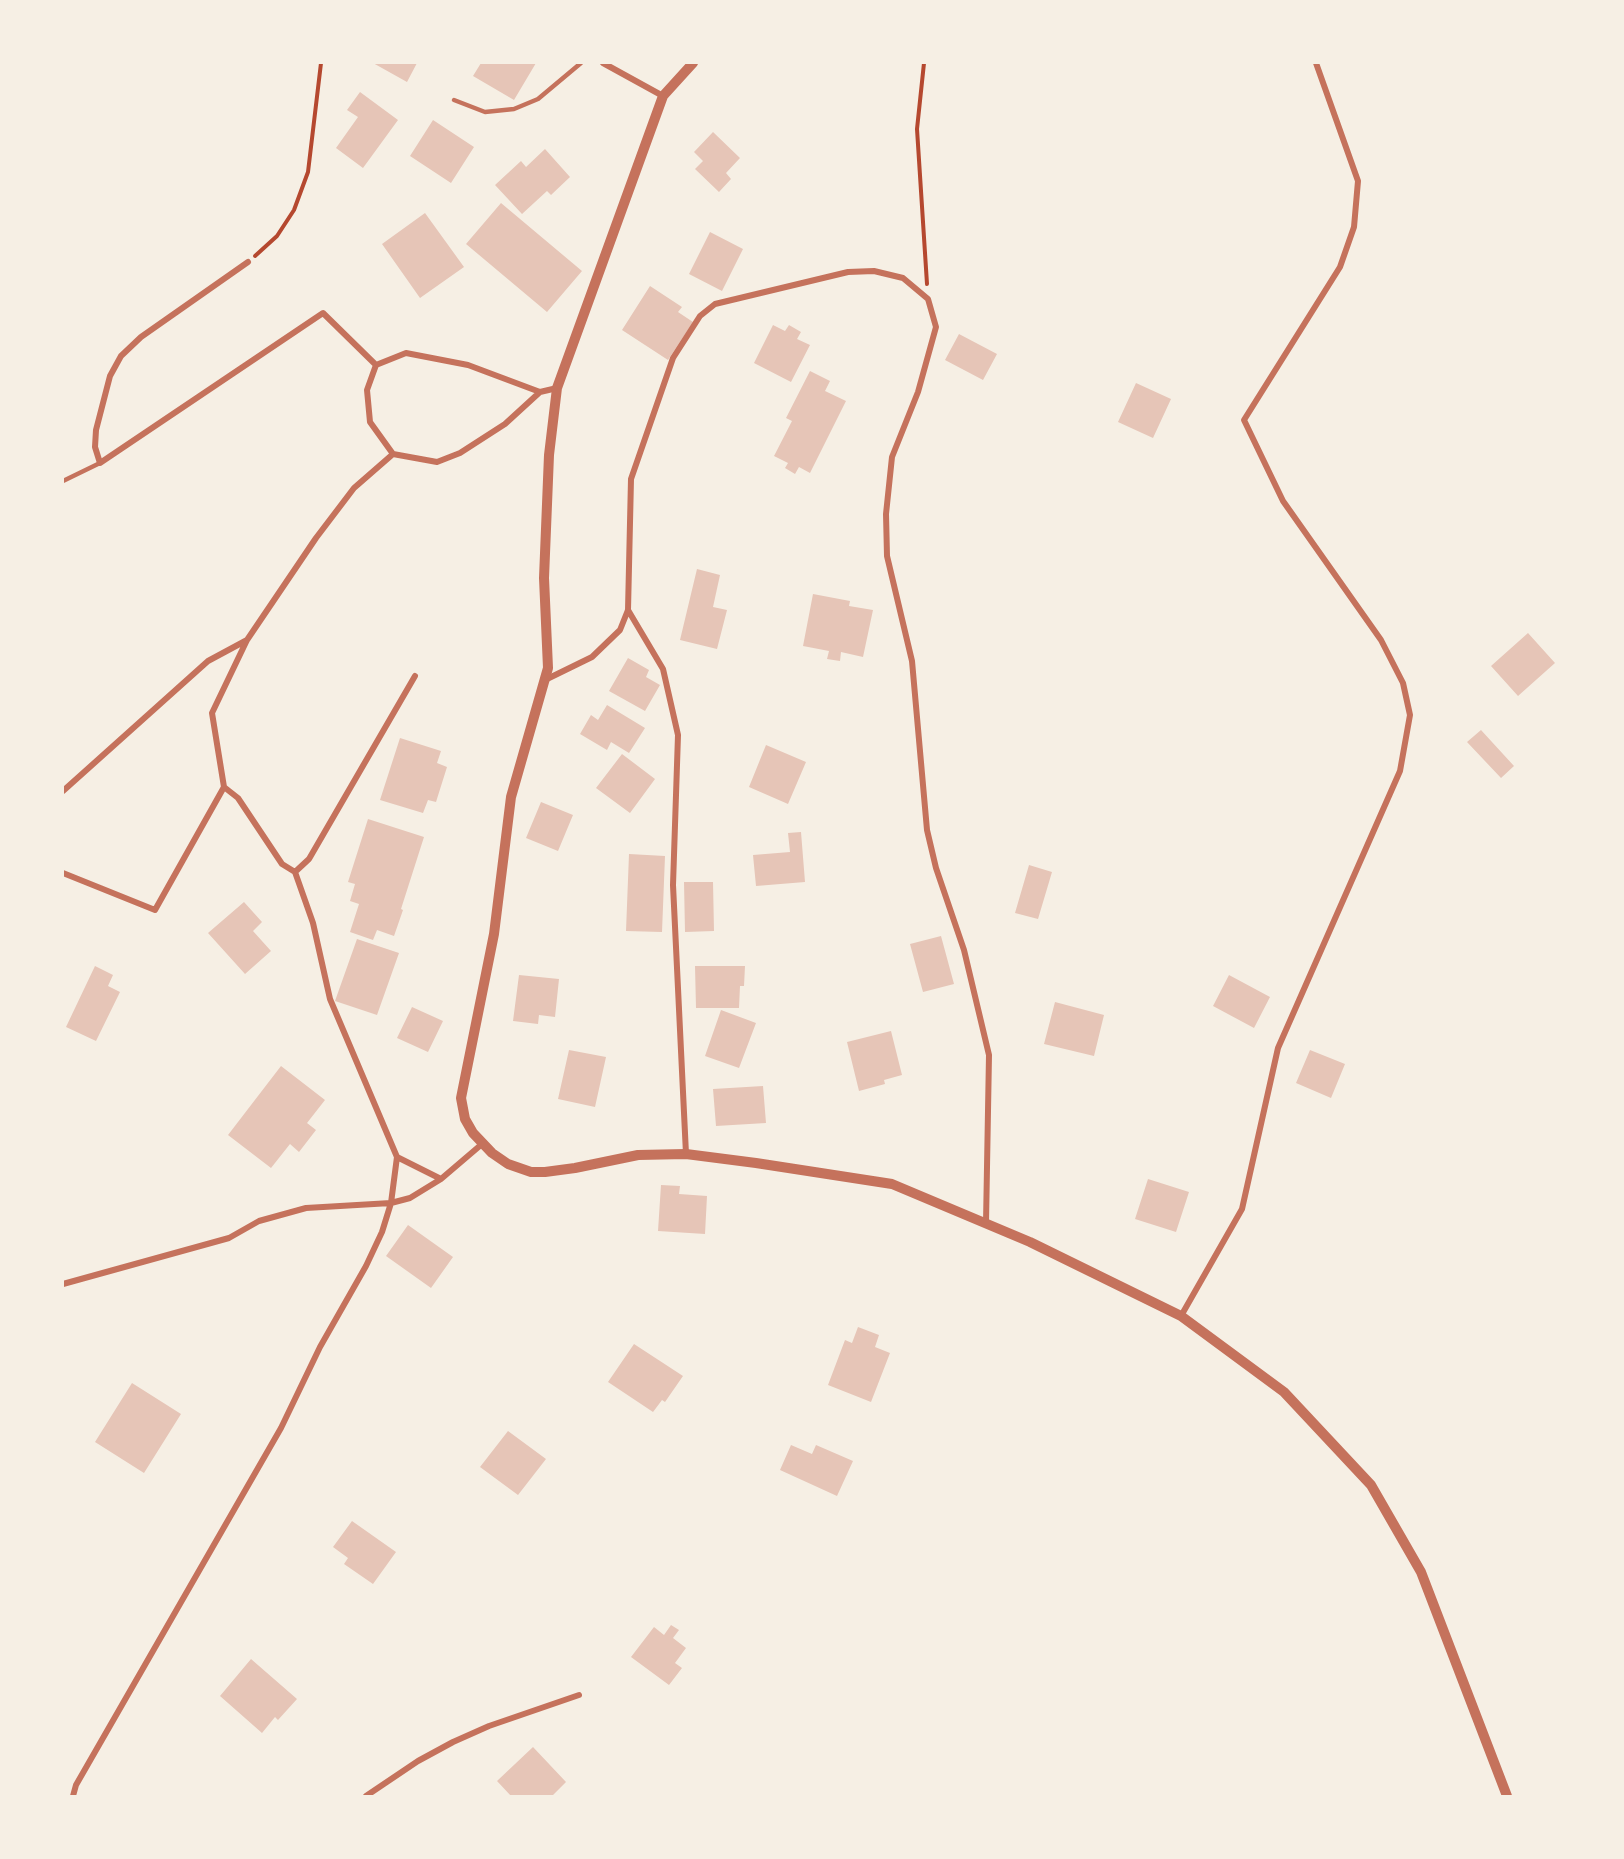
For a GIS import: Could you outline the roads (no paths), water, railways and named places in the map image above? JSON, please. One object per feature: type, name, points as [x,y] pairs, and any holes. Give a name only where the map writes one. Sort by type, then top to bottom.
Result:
[{"type":"street","points":[[603,63],[663,96]]},
{"type":"street","points":[[1181,1316],[1242,1209],[1278,1048],[1400,771],[1410,715],[1403,682],[1381,640],[1283,501],[1244,420],[1340,267],[1354,227],[1358,181],[1316,63]]},
{"type":"street","points":[[691,64],[663,96],[557,388],[549,455],[544,578],[548,668],[511,797],[494,934],[461,1098],[465,1119],[472,1133],[482,1144],[508,1164],[531,1172],[575,1168],[638,1155],[686,1154],[892,1184],[1030,1242],[1181,1316],[1284,1392],[1371,1485],[1421,1572],[1507,1796]]},
{"type":"street","points":[[248,262],[141,337],[121,356],[110,376],[96,430],[95,447],[100,463],[322,313],[376,365]]},
{"type":"street","points":[[545,680],[592,657],[620,630],[628,610],[631,478],[673,358],[700,316],[715,304],[848,272],[874,271],[903,278],[928,299],[936,327],[918,392],[892,457],[886,514],[887,556],[912,662],[927,830],[936,868],[964,950],[989,1055],[986,1223]]},
{"type":"street","points":[[376,365],[406,353],[468,364],[540,392]]},
{"type":"street","points":[[376,365],[368,390],[370,422],[393,454],[437,462],[460,453],[505,424],[540,392],[557,388]]},
{"type":"street","points":[[63,873],[155,910],[224,787],[212,713],[247,640],[316,538],[354,488],[393,454]]},
{"type":"street","points":[[628,610],[663,669],[678,735],[673,885],[686,1154]]},
{"type":"street","points":[[63,790],[208,661],[247,640]]},
{"type":"street","points":[[295,872],[309,860],[415,676]]},
{"type":"street","points":[[73,1796],[76,1785],[281,1428],[320,1347],[382,1233],[391,1203],[397,1157],[330,999],[313,923],[295,872],[282,864],[238,798],[224,787]]},
{"type":"street","points":[[63,1284],[230,1238],[259,1221],[306,1208],[391,1203],[410,1198],[441,1179],[482,1144]]},
{"type":"street","points":[[397,1157],[441,1179]]},
{"type":"street","points":[[366,1796],[418,1761],[453,1742],[489,1726],[579,1695]]},
{"type":"lane","points":[[454,100],[485,112],[514,109],[538,99],[582,63]]},
{"type":"lane","points":[[63,481],[100,463]]}]
